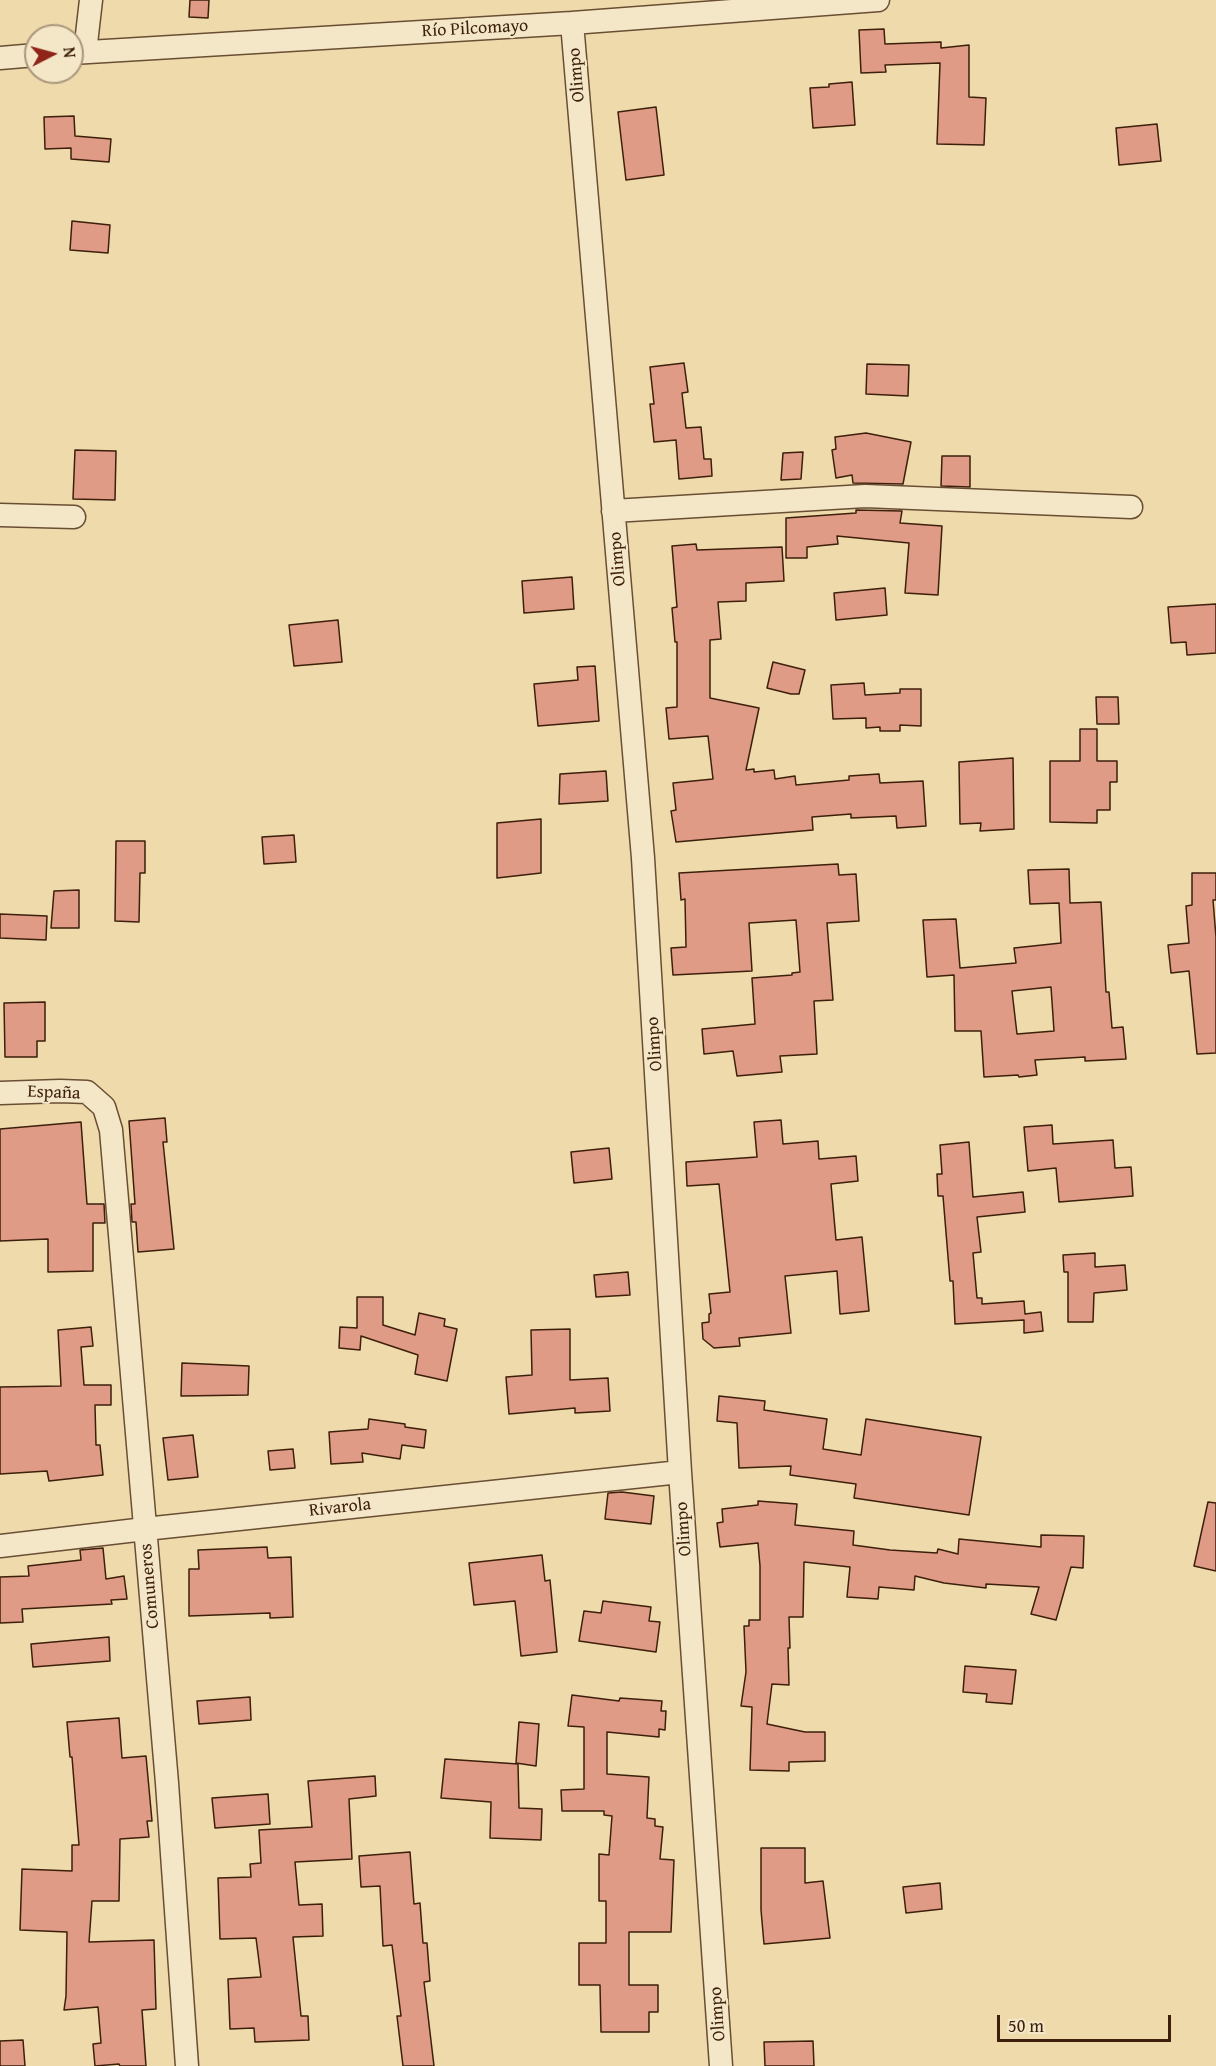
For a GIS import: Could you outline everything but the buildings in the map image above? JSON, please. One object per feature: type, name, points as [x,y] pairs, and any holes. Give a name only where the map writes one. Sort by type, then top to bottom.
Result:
[{"type":"street","points":[[84,30],[91,0]]},
{"type":"street","name":"Río Pilcomayo","points":[[84,52],[572,23],[878,0]]},
{"type":"street","name":"Olimpo","points":[[572,23],[643,858],[680,1472],[722,2066]]},
{"type":"street","points":[[0,58],[24,56]]},
{"type":"street","points":[[613,511],[865,496],[1131,507]]},
{"type":"street","points":[[0,515],[74,517]]},
{"type":"street","name":"España","points":[[0,1093],[87,1092],[104,1107]]},
{"type":"street","name":"Comuneros","points":[[104,1107],[111,1130],[187,2066]]},
{"type":"street","name":"Rivarola","points":[[0,1546],[145,1528],[680,1472]]}]
